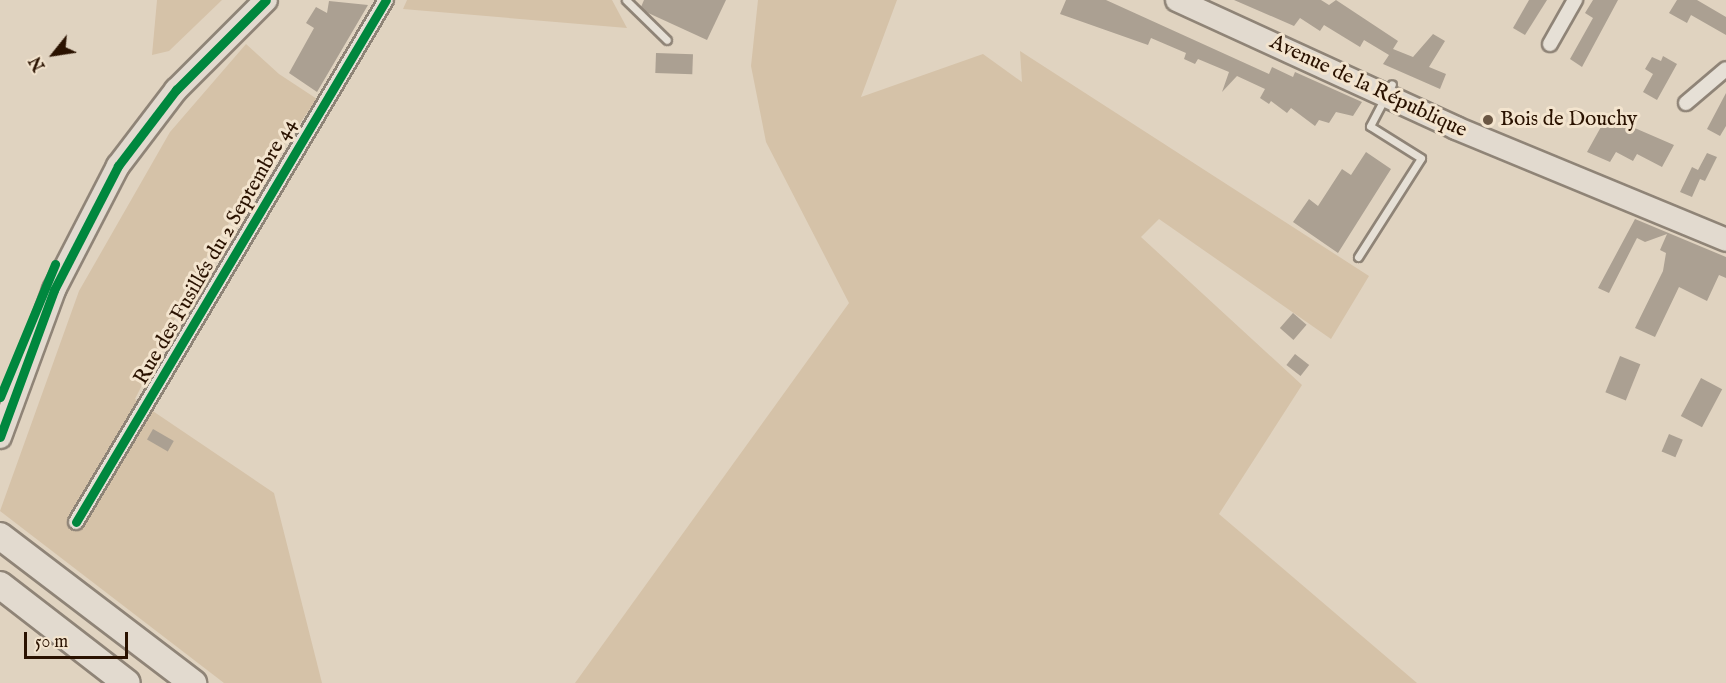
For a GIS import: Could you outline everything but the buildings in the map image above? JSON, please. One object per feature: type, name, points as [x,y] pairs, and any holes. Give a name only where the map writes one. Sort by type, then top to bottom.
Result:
[{"type":"highway","points":[[0,536],[193,683]]},
{"type":"highway","points":[[0,585],[127,683]]},
{"type":"main road","points":[[0,397],[58,258],[100,185],[203,60],[266,0]]},
{"type":"main road","name":"Avenue de la République","points":[[1177,0],[1726,240]]},
{"type":"main road","name":"Avenue de la République","points":[[1202,0],[1389,91],[1726,230]]},
{"type":"main road","points":[[0,437],[63,272],[127,151]]},
{"type":"street","name":"Rue des Fusillés du 2 Septembre 44","points":[[76,522],[386,0]]},
{"type":"street","points":[[1550,44],[1575,0]]},
{"type":"street","points":[[1686,103],[1726,69]]},
{"type":"lane","points":[[626,0],[667,40]]},
{"type":"lane","points":[[1358,257],[1420,158],[1370,126],[1389,91]]},
{"type":"shaded area","points":[[157,0],[222,0],[169,51],[152,55]]},
{"type":"shaded area","points":[[407,0],[612,0],[627,28],[403,9]]},
{"type":"shaded area","points":[[758,0],[897,0],[861,97],[983,54],[1022,82],[1020,51],[1369,276],[1331,339],[1159,219],[1141,237],[1302,385],[1219,514],[1417,683],[575,683],[849,303],[766,142],[751,66]]},
{"type":"shaded area","points":[[246,44],[279,74],[317,99],[210,250],[135,399],[274,493],[322,683],[224,683],[0,511],[79,291],[170,132]]},
{"type":"cycle path","points":[[0,437],[54,290],[118,166],[176,90],[266,0]]},
{"type":"cycle path","points":[[76,522],[386,0]]},
{"type":"cycle path","points":[[0,397],[55,264]]},
{"type":"place","name":"Bois de Douchy","points":[[1488,120]]}]
